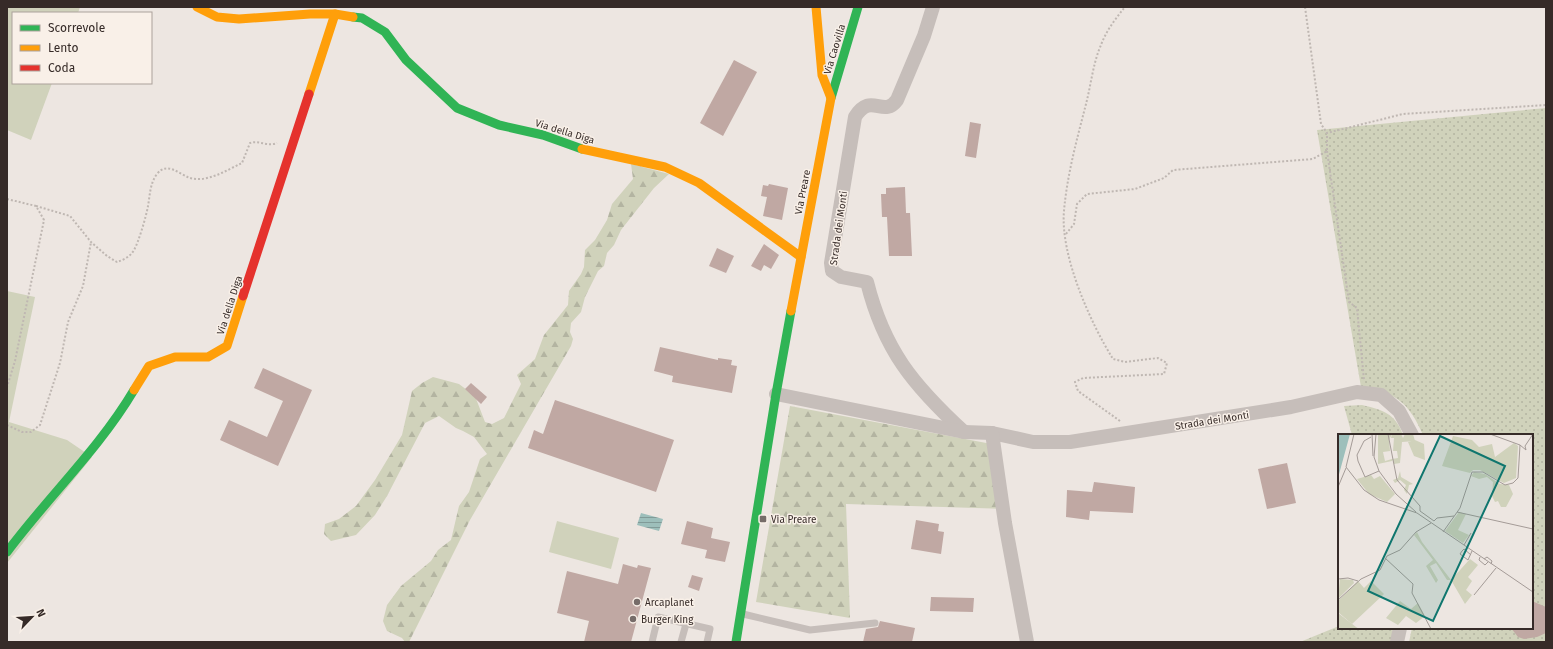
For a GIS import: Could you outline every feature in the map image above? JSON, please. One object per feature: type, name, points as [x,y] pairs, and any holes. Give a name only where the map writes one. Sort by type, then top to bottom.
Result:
[{"type":"street","name":"Via della Diga","points":[[197,7],[217,17],[239,19],[335,14],[362,18],[385,32],[406,60],[457,108],[499,125],[543,135],[581,148],[665,167],[699,183],[801,257]]},
{"type":"street","points":[[816,7],[822,75],[831,98]]},
{"type":"street","name":"Via Caovilla","points":[[831,98],[858,7]]},
{"type":"street","name":"Strada dei Monti","points":[[934,7],[924,36],[892,106],[886,107],[868,104],[861,108],[855,116],[831,263],[832,271],[841,277],[867,282],[878,319],[888,342],[908,373],[932,402],[964,432]]},
{"type":"street","name":"Via della Diga","points":[[7,552],[27,525],[117,419],[149,366],[175,357],[208,357],[227,346],[335,14]]},
{"type":"street","name":"Via Preare","points":[[736,642],[776,394],[831,98]]},
{"type":"street","name":"Strada dei Monti","points":[[776,394],[964,432],[992,433],[1033,442],[1070,442],[1291,407],[1357,392],[1381,395],[1399,411],[1411,434]]},
{"type":"street","points":[[992,433],[1005,523],[1027,642]]},
{"type":"street","points":[[1397,642],[1400,629]]},
{"type":"lane","points":[[741,614],[810,630],[875,623]]},
{"type":"lane","points":[[652,642],[658,617],[710,629],[707,642]]},
{"type":"lane","points":[[681,642],[686,624]]},
{"type":"path","points":[[1126,7],[1116,18],[1101,45],[1070,169],[1063,213],[1068,254],[1079,290],[1113,359],[1125,362],[1158,358],[1167,363],[1164,374],[1083,378],[1075,382],[1078,391],[1125,425],[1128,434]]},
{"type":"path","points":[[1305,7],[1321,124],[1327,133],[1327,151],[1350,302],[1356,308],[1365,393]]},
{"type":"path","points":[[1327,133],[1403,114],[1546,106]]},
{"type":"path","points":[[7,199],[70,216],[91,242],[107,256],[117,262],[126,259],[134,251],[147,215],[152,181],[158,172],[166,168],[176,170],[190,178],[208,178],[242,163],[250,143],[254,142],[271,145],[295,137]]},
{"type":"path","points":[[1066,234],[1074,224],[1077,204],[1088,194],[1135,188],[1164,178],[1173,170],[1313,159],[1327,151]]},
{"type":"path","points":[[7,387],[15,361],[44,220],[36,206]]},
{"type":"path","points":[[7,425],[22,432],[32,432],[40,425],[60,363],[68,322],[83,286],[91,242]]},
{"type":"green space","points":[[7,7],[80,7],[78,12],[12,12],[12,84],[52,84],[31,140],[7,130]]},
{"type":"green space","points":[[1546,108],[1546,642],[1409,642],[1412,629],[1533,629],[1533,434],[1423,434],[1412,415],[1400,401],[1383,392],[1361,387],[1317,130]]},
{"type":"green space","points":[[631,164],[669,174],[654,188],[621,230],[614,245],[607,253],[604,266],[598,271],[585,297],[581,312],[571,323],[570,332],[573,339],[571,346],[470,520],[409,642],[405,642],[402,638],[387,631],[383,621],[387,605],[401,586],[431,561],[438,550],[451,540],[459,506],[469,492],[480,459],[487,454],[474,437],[456,428],[439,416],[425,423],[387,496],[375,515],[356,535],[331,541],[324,534],[325,524],[339,519],[356,506],[375,480],[402,435],[412,391],[422,383],[433,377],[459,384],[475,396],[485,422],[492,424],[504,418],[521,384],[517,375],[535,359],[544,335],[568,305],[569,291],[584,267],[585,250],[595,240],[607,220],[612,204],[633,179]]},
{"type":"green space","points":[[7,291],[35,297],[9,422],[67,440],[92,457],[7,563]]},
{"type":"green space","points":[[1362,405],[1382,411],[1392,417],[1403,434],[1352,434],[1344,406]]},
{"type":"green space","points":[[790,406],[997,445],[1008,509],[846,504],[850,618],[756,602]]},
{"type":"green space","points":[[557,521],[619,538],[611,569],[549,552]]},
{"type":"green space","points":[[1338,626],[1338,629],[1393,629],[1391,642],[1300,642]]},
{"type":"water","points":[[641,513],[663,519],[659,531],[637,525]]},
{"type":"building","points":[[734,60],[757,72],[723,136],[700,123]]},
{"type":"building","points":[[970,122],[981,124],[976,158],[965,156]]},
{"type":"building","points":[[769,184],[788,188],[782,220],[763,216],[767,197],[761,196],[763,185],[768,186]]},
{"type":"building","points":[[905,187],[906,213],[910,213],[912,256],[889,256],[887,217],[882,217],[881,194],[886,194],[886,188]]},
{"type":"building","points":[[764,244],[779,255],[771,269],[764,265],[761,271],[751,266]]},
{"type":"building","points":[[717,248],[734,256],[726,273],[709,266]]},
{"type":"building","points":[[660,347],[718,360],[718,358],[732,360],[731,365],[737,366],[732,393],[672,382],[673,376],[654,371]]},
{"type":"building","points":[[263,368],[312,390],[278,466],[220,440],[229,420],[267,437],[283,401],[254,388]]},
{"type":"building","points":[[471,383],[487,397],[481,404],[465,389]]},
{"type":"building","points":[[555,400],[674,440],[656,492],[528,448],[534,430],[543,434]]},
{"type":"building","points":[[1287,463],[1296,503],[1267,509],[1258,469]]},
{"type":"building","points":[[1094,482],[1135,487],[1133,513],[1090,511],[1089,520],[1066,517],[1067,490],[1092,492]]},
{"type":"building","points":[[916,520],[939,524],[938,531],[944,532],[941,554],[911,549]]},
{"type":"building","points":[[687,521],[713,528],[711,538],[730,542],[725,562],[705,558],[707,550],[681,544]]},
{"type":"building","points":[[623,564],[637,568],[638,565],[651,568],[631,642],[584,642],[589,621],[557,613],[567,571],[618,584]]},
{"type":"building","points":[[692,575],[703,578],[699,591],[688,587]]},
{"type":"building","points":[[931,597],[974,598],[973,612],[930,611]]},
{"type":"building","points":[[1533,601],[1546,607],[1546,633],[1537,637],[1524,639],[1518,637],[1512,629],[1533,629]]},
{"type":"building","points":[[880,621],[915,628],[912,642],[863,642],[866,629],[878,627]]},
{"type":"traffic: fast","points":[[831,98],[858,7]]},
{"type":"traffic: fast","points":[[353,17],[362,18],[385,32],[406,60],[457,108],[499,125],[543,135],[582,149]]},
{"type":"traffic: fast","points":[[736,642],[791,311]]},
{"type":"traffic: fast","points":[[7,552],[89,453],[120,412],[134,390]]},
{"type":"traffic: slow","points":[[197,7],[217,17],[239,19],[310,14],[335,14],[353,17]]},
{"type":"traffic: slow","points":[[791,311],[831,98],[822,75],[816,7]]},
{"type":"traffic: slow","points":[[309,94],[335,14]]},
{"type":"traffic: slow","points":[[582,149],[665,167],[699,183],[801,257]]},
{"type":"traffic: slow","points":[[134,390],[149,366],[175,357],[208,357],[227,346],[243,296]]},
{"type":"traffic: jam","points":[[243,296],[309,94]]},
{"type":"place","name":"Via Preare","points":[[763,519]]},
{"type":"place","name":"Arcaplanet","points":[[637,602]]},
{"type":"place","name":"Burger King","points":[[633,619]]}]
